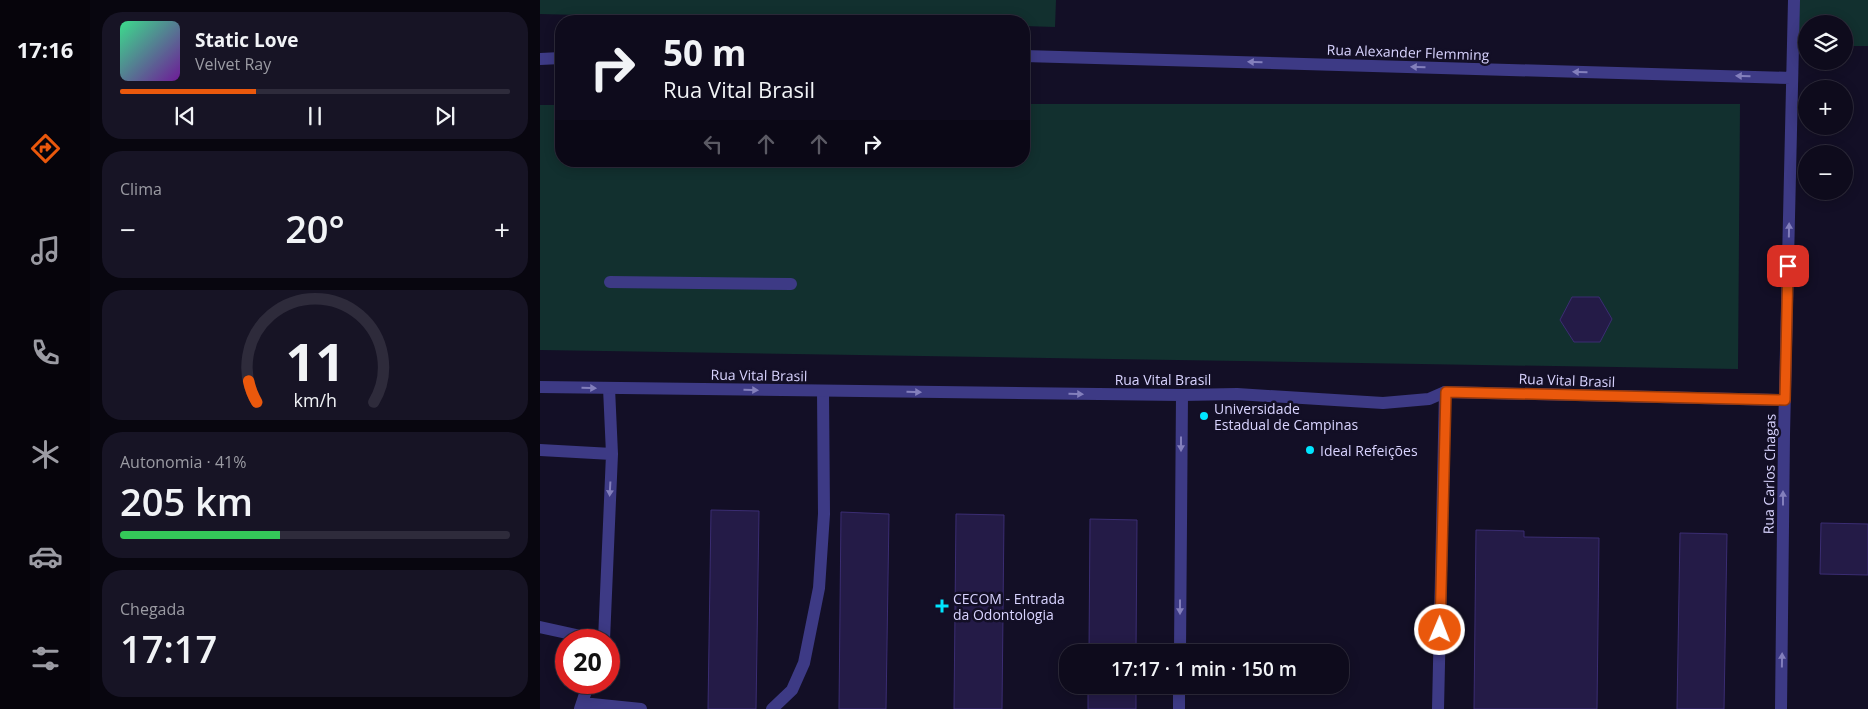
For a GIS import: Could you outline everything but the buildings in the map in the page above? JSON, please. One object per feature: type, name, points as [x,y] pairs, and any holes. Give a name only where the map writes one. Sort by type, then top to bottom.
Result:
[{"type":"street","name":"Rua Carlos Chagas","points":[[1781,709],[1785,400],[1794,0]]},
{"type":"street","name":"Rua Alexander Flemming","points":[[1030,56],[1791,78]]},
{"type":"street","points":[[540,59],[555,58]]},
{"type":"street","points":[[610,282],[791,284]]},
{"type":"street","name":"Rua Vital Brasil","points":[[540,387],[1182,395],[1237,394],[1383,403],[1429,399],[1446,392],[1785,400]]},
{"type":"street","points":[[604,629],[612,454],[609,388]]},
{"type":"street","points":[[772,709],[792,690],[804,663],[819,588],[824,514],[823,391]]},
{"type":"street","points":[[1438,709],[1446,392]]},
{"type":"street","points":[[1180,644],[1182,395]]},
{"type":"street","points":[[540,450],[612,454]]},
{"type":"street","points":[[540,627],[555,630]]},
{"type":"street","points":[[585,694],[581,706],[641,709]]},
{"type":"street","points":[[1179,709],[1180,694]]},
{"type":"green space","points":[[540,0],[1056,0],[1055,27],[1030,26],[1030,15],[540,14]]},
{"type":"green space","points":[[1796,0],[1868,0],[1868,46],[1853,46],[1853,15],[1798,15],[1798,46],[1793,46]]},
{"type":"green space","points":[[1030,104],[1740,104],[1738,369],[540,350],[540,105],[555,105],[555,167],[1030,167]]},
{"type":"place","name":"Universidade Estadual de Campinas","points":[[1204,416]]},
{"type":"place","name":"Ideal Refeições","points":[[1310,450]]},
{"type":"place","name":"CECOM - Entrada da Odontologia","points":[[942,606]]},
{"type":"route","points":[[1440,630],[1446,392],[1785,400],[1788,266]]}]
